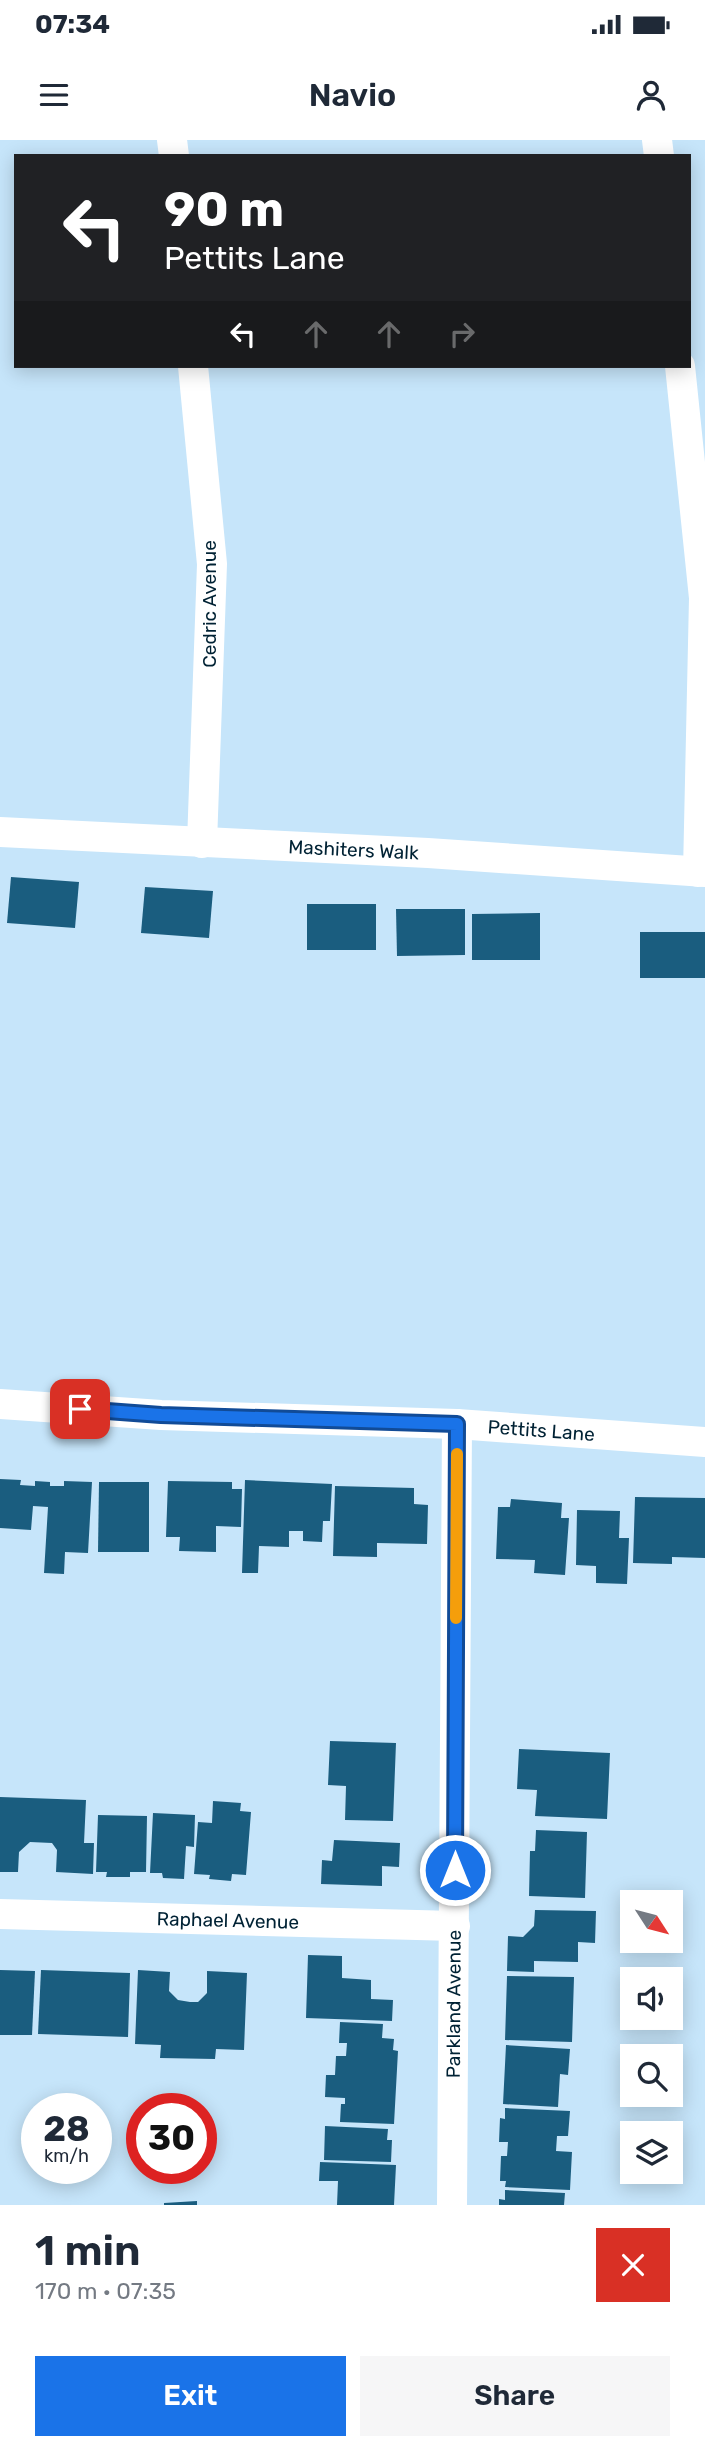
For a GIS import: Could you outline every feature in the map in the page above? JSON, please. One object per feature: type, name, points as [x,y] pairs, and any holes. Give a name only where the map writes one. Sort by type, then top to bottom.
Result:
[{"type":"street","name":"Cedric Avenue","points":[[194,368],[212,564],[202,843]]},
{"type":"street","points":[[680,368],[704,598],[702,872]]},
{"type":"street","name":"Mashiters Walk","points":[[0,832],[428,853],[702,872]]},
{"type":"street","name":"Pettits Lane","points":[[0,1404],[161,1415],[457,1424],[705,1442]]},
{"type":"street","name":"Parkland Avenue","points":[[452,2205],[457,1424]]},
{"type":"street","name":"Raphael Avenue","points":[[0,1914],[455,1926]]},
{"type":"building","points":[[11,877],[79,882],[75,928],[7,923]]},
{"type":"building","points":[[145,887],[213,891],[209,938],[141,933]]},
{"type":"building","points":[[307,904],[376,904],[376,950],[307,950]]},
{"type":"building","points":[[396,909],[465,909],[465,955],[397,956]]},
{"type":"building","points":[[540,913],[540,960],[472,960],[472,914]]},
{"type":"building","points":[[640,932],[705,932],[705,978],[640,978]]},
{"type":"building","points":[[0,1479],[21,1480],[20,1485],[35,1486],[35,1481],[50,1482],[50,1486],[64,1486],[64,1481],[92,1482],[88,1553],[65,1552],[64,1574],[44,1573],[48,1507],[33,1506],[31,1530],[0,1528]]},
{"type":"building","points":[[245,1480],[332,1484],[330,1521],[323,1521],[322,1542],[303,1541],[303,1531],[289,1531],[289,1547],[259,1546],[258,1573],[242,1573]]},
{"type":"building","points":[[168,1481],[232,1482],[232,1489],[242,1489],[241,1527],[216,1526],[216,1552],[179,1551],[180,1537],[166,1537]]},
{"type":"building","points":[[99,1482],[149,1482],[149,1552],[98,1552]]},
{"type":"building","points":[[335,1486],[414,1488],[414,1504],[428,1505],[427,1544],[377,1543],[377,1557],[333,1556]]},
{"type":"building","points":[[635,1497],[705,1498],[705,1558],[672,1557],[672,1564],[633,1563]]},
{"type":"building","points":[[511,1499],[562,1503],[561,1518],[569,1518],[565,1575],[534,1573],[535,1560],[496,1559],[498,1507],[510,1507]]},
{"type":"building","points":[[577,1510],[620,1511],[619,1538],[629,1538],[627,1584],[596,1583],[596,1566],[576,1565]]},
{"type":"building","points":[[330,1741],[396,1743],[393,1821],[345,1820],[346,1786],[328,1785]]},
{"type":"building","points":[[519,1749],[610,1753],[607,1819],[535,1816],[537,1790],[517,1789]]},
{"type":"building","points":[[0,1797],[86,1800],[84,1843],[94,1843],[93,1874],[56,1872],[57,1850],[52,1843],[30,1842],[19,1852],[18,1872],[0,1872]]},
{"type":"building","points":[[213,1801],[241,1803],[240,1811],[251,1812],[246,1875],[232,1874],[231,1881],[209,1879],[210,1875],[194,1874],[198,1822],[212,1823]]},
{"type":"building","points":[[153,1813],[195,1815],[194,1847],[186,1846],[184,1879],[163,1878],[162,1873],[150,1873]]},
{"type":"building","points":[[98,1815],[147,1816],[146,1872],[130,1872],[130,1877],[106,1877],[107,1872],[96,1872]]},
{"type":"building","points":[[536,1830],[587,1832],[585,1898],[529,1896],[530,1851],[535,1851]]},
{"type":"building","points":[[334,1840],[400,1843],[399,1867],[382,1866],[382,1886],[321,1884],[322,1860],[332,1861]]},
{"type":"building","points":[[535,1910],[596,1911],[595,1943],[578,1942],[578,1962],[534,1961],[534,1972],[507,1971],[508,1936],[523,1937],[534,1926]]},
{"type":"building","points":[[308,1955],[342,1956],[342,1978],[371,1980],[371,1999],[393,2000],[392,2021],[306,2018]]},
{"type":"building","points":[[0,1970],[35,1971],[32,2035],[0,2035]]},
{"type":"building","points":[[41,1970],[130,1973],[128,2037],[38,2034]]},
{"type":"building","points":[[138,1970],[170,1972],[169,1991],[178,2000],[190,2002],[198,2002],[207,1993],[207,1971],[247,1973],[244,2050],[216,2049],[215,2059],[160,2058],[161,2045],[135,2044]]},
{"type":"building","points":[[507,1976],[574,1977],[572,2042],[505,2040]]},
{"type":"building","points":[[340,2022],[383,2024],[382,2038],[394,2039],[393,2050],[398,2051],[394,2124],[340,2122],[341,2104],[345,2104],[345,2098],[325,2097],[326,2075],[335,2075],[336,2056],[346,2056],[347,2043],[339,2043]]},
{"type":"building","points":[[506,2045],[570,2049],[568,2075],[560,2074],[558,2107],[503,2104]]},
{"type":"building","points":[[505,2108],[570,2111],[568,2136],[557,2136],[556,2151],[572,2152],[570,2190],[505,2187],[506,2181],[500,2181],[501,2156],[507,2156],[508,2142],[499,2142],[500,2118],[505,2119]]},
{"type":"building","points":[[325,2126],[388,2129],[387,2140],[392,2140],[391,2162],[324,2160]]},
{"type":"building","points":[[320,2162],[396,2165],[394,2205],[337,2205],[338,2181],[319,2181]]},
{"type":"building","points":[[505,2190],[565,2193],[564,2205],[499,2205],[499,2199],[505,2200]]},
{"type":"building","points":[[197,2201],[197,2205],[164,2205],[164,2203]]},
{"type":"slow traffic","points":[[456,1618],[457,1454]]},
{"type":"route","points":[[80,1409],[161,1415],[457,1424],[455,1870]]}]
